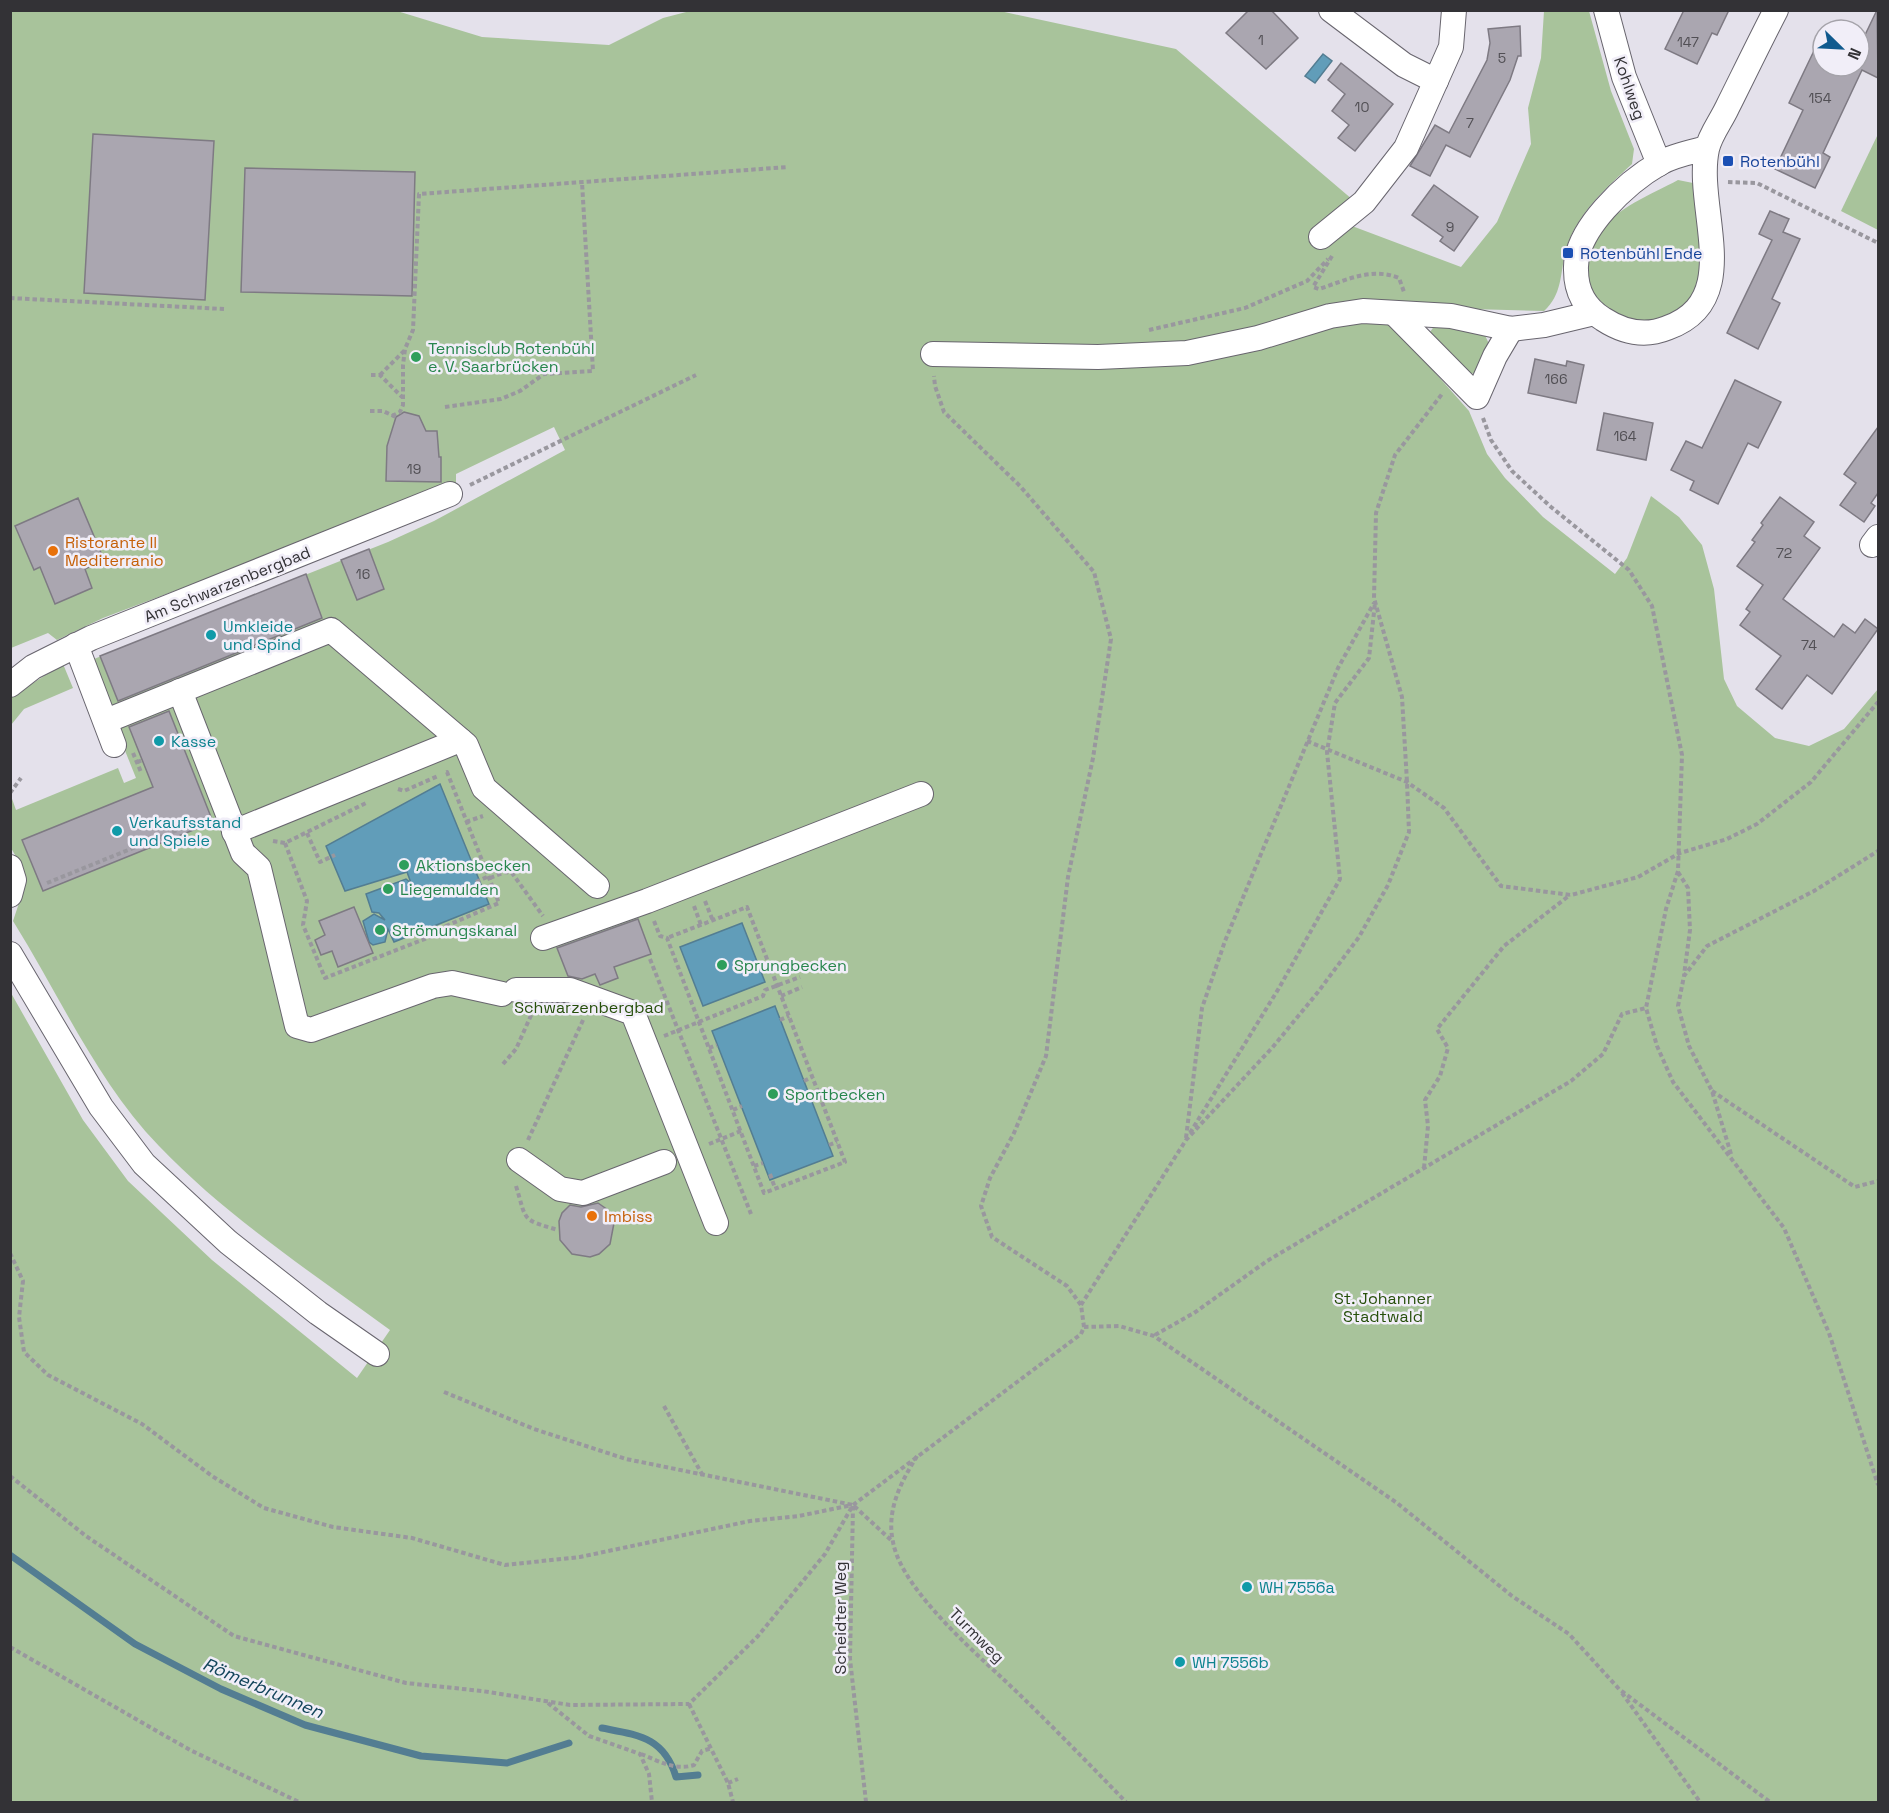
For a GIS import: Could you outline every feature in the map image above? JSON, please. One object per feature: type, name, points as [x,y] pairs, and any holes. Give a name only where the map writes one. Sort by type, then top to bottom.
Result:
[{"type":"street","points":[[1331,10],[1404,65],[1436,81]]},
{"type":"street","points":[[1321,237],[1364,202],[1406,148],[1451,47],[1454,10]]},
{"type":"street","name":"Kohlweg","points":[[1606,10],[1624,77],[1659,164]]},
{"type":"street","points":[[1707,148],[1676,156],[1659,164],[1623,190],[1602,212],[1585,237],[1575,268],[1582,300],[1594,313],[1627,331],[1649,333],[1677,323],[1702,303],[1710,287],[1712,266],[1706,183],[1707,148],[1776,10]]},
{"type":"street","points":[[933,354],[1098,357],[1187,353],[1258,338],[1330,316],[1363,311],[1451,316],[1511,329],[1544,325],[1594,313]]},
{"type":"street","points":[[1399,314],[1456,377],[1478,397],[1495,356],[1511,329]]},
{"type":"street","name":"Am Schwarzenbergbad","points":[[10,685],[33,668],[76,645],[450,494]]},
{"type":"street","points":[[106,721],[331,630],[466,745],[484,788],[597,886]]},
{"type":"street","points":[[76,645],[114,745]]},
{"type":"street","points":[[180,691],[243,853],[259,868],[297,1026],[311,1030],[434,986],[452,983],[509,992],[543,989],[570,990],[633,1013],[716,1223]]},
{"type":"street","points":[[234,832],[460,740]]},
{"type":"street","points":[[543,938],[647,901],[921,794]]},
{"type":"street","points":[[10,867],[14,880],[10,895]]},
{"type":"street","points":[[10,954],[101,1107],[144,1164],[228,1242],[318,1313],[377,1354]]},
{"type":"street","points":[[516,1170],[560,1189],[584,1193],[664,1162]]},
{"type":"path","points":[[370,411],[382,411],[394,417],[400,412],[403,398],[405,350],[413,330],[416,310],[419,194],[788,166]]},
{"type":"path","points":[[445,407],[501,399],[520,391],[544,374],[593,371],[582,182]]},
{"type":"path","points":[[1743,182],[1757,183],[1878,243]]},
{"type":"path","points":[[1145,331],[1245,308],[1307,280],[1334,249],[1340,222]]},
{"type":"path","points":[[1331,261],[1314,282],[1313,287],[1320,289],[1369,273],[1387,273],[1400,278],[1403,283],[1399,314]]},
{"type":"path","points":[[10,298],[224,309]]},
{"type":"path","points":[[371,375],[380,375],[405,350]]},
{"type":"path","points":[[10,1476],[86,1536],[234,1636],[406,1683],[482,1691],[570,1705],[688,1704],[758,1636],[825,1554],[853,1505],[919,1453],[1075,1341],[1084,1327],[1081,1305],[1067,1286],[1053,1275],[992,1237],[981,1206],[990,1178],[1014,1133],[1046,1056],[1068,877],[1093,758],[1111,639],[1094,572],[1020,486],[944,412],[935,386],[933,354]]},
{"type":"path","points":[[380,375],[403,398]]},
{"type":"path","points":[[450,494],[538,454],[696,375]]},
{"type":"path","points":[[1081,1305],[1279,988],[1340,879],[1327,749],[1335,703],[1369,658],[1375,600],[1376,513],[1395,455],[1456,377]]},
{"type":"path","points":[[1478,397],[1491,440],[1512,471],[1551,507],[1629,570],[1652,606],[1682,755],[1678,872],[1666,909],[1646,1008],[1657,1046],[1673,1082],[1784,1228],[1829,1334],[1878,1485]]},
{"type":"path","points":[[1186,1140],[1202,1008],[1225,941],[1338,668],[1375,600]]},
{"type":"path","points":[[1186,1140],[1272,1048],[1359,937],[1388,885],[1409,832],[1402,697],[1375,600]]},
{"type":"path","points":[[1424,1168],[1428,1126],[1425,1100],[1440,1076],[1448,1048],[1437,1029],[1504,946],[1571,895],[1638,877],[1680,853],[1705,848],[1757,824],[1811,782],[1878,702]]},
{"type":"path","points":[[1307,741],[1407,782],[1444,808],[1501,886],[1571,895]]},
{"type":"path","points":[[137,762],[142,760]]},
{"type":"path","points":[[139,767],[144,765]]},
{"type":"path","points":[[285,843],[307,901],[303,925],[325,978],[444,931],[446,926],[500,903],[447,772],[404,791],[390,788]]},
{"type":"path","points":[[10,793],[21,778]]},
{"type":"path","points":[[281,848],[285,843],[364,807],[368,801]]},
{"type":"path","points":[[462,809],[471,806]]},
{"type":"path","points":[[47,883],[210,816]]},
{"type":"path","points":[[466,822],[476,818]]},
{"type":"path","points":[[307,833],[320,862],[335,855]]},
{"type":"path","points":[[272,841],[285,843]]},
{"type":"path","points":[[1684,976],[1707,946],[1814,891],[1878,851]]},
{"type":"path","points":[[476,882],[505,872]]},
{"type":"path","points":[[1678,872],[1688,888],[1690,930],[1678,1006],[1689,1046],[1712,1091],[1732,1157]]},
{"type":"path","points":[[703,894],[713,921]]},
{"type":"path","points":[[691,899],[701,925]]},
{"type":"path","points":[[647,901],[660,936],[667,938],[747,907],[845,1162],[764,1193],[667,938]]},
{"type":"path","points":[[650,958],[750,1214]]},
{"type":"path","points":[[677,1031],[763,996],[765,990],[800,977]]},
{"type":"path","points":[[781,996],[802,987]]},
{"type":"path","points":[[503,1065],[516,1048],[543,989]]},
{"type":"path","points":[[558,1230],[529,1222],[521,1210],[516,1170],[593,998]]},
{"type":"path","points":[[1154,1336],[1194,1313],[1267,1261],[1571,1081],[1603,1054],[1622,1014],[1646,1008]]},
{"type":"path","points":[[780,1020],[789,1016]]},
{"type":"path","points":[[709,1048],[717,1045]]},
{"type":"path","points":[[804,1081],[812,1077]]},
{"type":"path","points":[[1712,1091],[1855,1187],[1878,1181]]},
{"type":"path","points":[[733,1110],[742,1106]]},
{"type":"path","points":[[720,1140],[741,1131]]},
{"type":"path","points":[[829,1145],[837,1142]]},
{"type":"path","points":[[754,1166],[763,1162]]},
{"type":"path","points":[[770,1174],[776,1188]]},
{"type":"path","points":[[10,1253],[23,1281],[19,1317],[24,1352],[48,1375],[142,1424],[212,1476],[264,1508],[333,1527],[412,1538],[505,1565],[580,1557],[750,1521],[799,1516],[853,1505]]},
{"type":"path","points":[[1084,1327],[1119,1326],[1154,1336],[1397,1503],[1512,1596],[1569,1634],[1619,1689],[1700,1803]]},
{"type":"path","points":[[444,1392],[534,1429],[626,1459],[853,1505],[892,1541]]},
{"type":"path","points":[[664,1406],[703,1476]]},
{"type":"path","name":"Turmweg","points":[[919,1453],[900,1484],[892,1512],[892,1541],[901,1567],[948,1625],[1126,1803]]},
{"type":"path","name":"Scheidter Weg","points":[[853,1505],[849,1659],[866,1803]]},
{"type":"path","points":[[10,1647],[190,1750],[299,1803]]},
{"type":"path","points":[[1619,1689],[1770,1803]]},
{"type":"path","points":[[548,1702],[589,1736],[673,1767],[694,1765],[702,1751],[712,1748]]},
{"type":"path","points":[[688,1704],[728,1783],[733,1803]]},
{"type":"path","points":[[640,1754],[649,1774],[652,1803]]},
{"type":"path","points":[[728,1783],[738,1779]]},
{"type":"green space","name":"St. Johanner Stadtwald","points":[[11,11],[397,11],[482,37],[609,45],[663,18],[690,11],[1000,11],[1176,49],[1353,200],[1352,226],[1461,267],[1497,222],[1531,144],[1528,108],[1541,58],[1544,11],[1589,11],[1611,91],[1634,149],[1632,164],[1587,210],[1573,231],[1565,252],[1558,288],[1551,304],[1544,311],[1432,308],[1378,316],[1415,350],[1469,411],[1487,454],[1505,478],[1543,517],[1615,574],[1627,558],[1651,496],[1679,517],[1702,545],[1714,589],[1724,679],[1737,706],[1775,738],[1809,746],[1844,729],[1878,689],[1878,1802],[11,1802],[11,993],[83,1120],[128,1181],[212,1260],[357,1378],[390,1330],[270,1243],[213,1197],[159,1146],[117,1094],[80,1038],[13,921],[23,891],[22,867],[11,848],[11,796],[16,810],[118,768],[124,783],[136,778],[89,661],[388,542],[434,521],[565,450],[554,427],[456,474],[456,484],[103,618],[57,640],[48,633],[11,648]]},
{"type":"green space","points":[[1878,134],[1878,230],[1841,211]]},
{"type":"green space","points":[[1678,180],[1693,183],[1698,193],[1702,264],[1696,291],[1690,302],[1674,316],[1654,321],[1633,320],[1614,312],[1598,298],[1588,280],[1588,259],[1598,234],[1614,217],[1635,202]]},
{"type":"green space","points":[[1435,325],[1484,333],[1489,344],[1474,373],[1471,374],[1430,332]]},
{"type":"green space","points":[[63,664],[73,688],[24,709],[11,725],[11,697]]},
{"type":"water","points":[[1323,54],[1332,61],[1315,83],[1305,76]]},
{"type":"water","name":"Aktionsbecken","points":[[440,784],[489,904],[394,942],[388,929],[385,942],[373,945],[369,942],[363,921],[374,914],[385,920],[379,913],[372,912],[366,894],[406,879],[411,883],[407,872],[345,891],[326,846]]},
{"type":"water","name":"Sprungbecken","points":[[742,923],[765,982],[703,1006],[680,947]]},
{"type":"water","name":"Sportbecken","points":[[775,1006],[833,1156],[770,1180],[712,1031]]},
{"type":"building","points":[[1249,10],[1271,10],[1298,38],[1266,69],[1226,33]]},
{"type":"building","points":[[1684,10],[1729,10],[1717,35],[1712,33],[1697,64],[1665,49]]},
{"type":"building","points":[[1877,10],[1878,78],[1871,74],[1871,22]]},
{"type":"building","points":[[1520,26],[1521,56],[1518,56],[1510,80],[1470,157],[1446,145],[1430,176],[1410,166],[1435,125],[1449,133],[1487,60],[1490,43],[1488,29]]},
{"type":"building","points":[[1811,57],[1811,78],[1858,78],[1823,153],[1830,157],[1815,188],[1775,169],[1803,110],[1789,103]]},
{"type":"building","points":[[1341,63],[1393,104],[1355,151],[1338,138],[1349,125],[1332,111],[1345,94],[1328,80]]},
{"type":"building","points":[[93,134],[214,141],[205,300],[84,293]]},
{"type":"building","points":[[245,168],[415,172],[412,296],[241,292]]},
{"type":"building","points":[[1434,185],[1478,217],[1454,251],[1440,241],[1443,237],[1412,215]]},
{"type":"building","points":[[1770,211],[1789,219],[1783,232],[1800,239],[1772,299],[1780,303],[1758,349],[1727,333],[1772,240],[1759,234]]},
{"type":"building","points":[[1535,359],[1566,366],[1567,361],[1584,365],[1576,403],[1528,393]]},
{"type":"building","points":[[1735,380],[1781,402],[1758,448],[1748,443],[1718,504],[1690,490],[1694,481],[1671,470],[1686,441],[1702,448]]},
{"type":"building","points":[[404,412],[419,416],[426,431],[437,431],[439,457],[441,457],[441,482],[386,481],[387,446],[396,417]]},
{"type":"building","points":[[1604,413],[1653,423],[1646,460],[1597,450]]},
{"type":"building","points":[[1878,427],[1878,493],[1871,503],[1875,506],[1864,522],[1840,505],[1856,483],[1844,474]]},
{"type":"building","points":[[1780,497],[1814,522],[1804,536],[1820,548],[1783,599],[1834,637],[1843,624],[1855,633],[1865,619],[1878,629],[1832,694],[1807,675],[1782,709],[1756,689],[1781,656],[1740,625],[1750,612],[1746,609],[1763,585],[1737,566],[1755,542],[1752,540],[1763,525],[1761,523]]},
{"type":"building","points":[[78,498],[104,560],[85,569],[92,588],[55,604],[40,567],[34,570],[15,526]]},
{"type":"building","points":[[369,549],[384,589],[357,600],[341,560]]},
{"type":"building","name":"Umkleide und Spind","points":[[306,574],[322,618],[118,701],[100,656]]},
{"type":"building","name":"Verkaufsstand und Spiele","points":[[169,711],[213,822],[43,891],[22,840],[153,787],[129,727]]},
{"type":"building","points":[[354,907],[373,953],[338,967],[332,951],[321,955],[315,940],[325,935],[319,921]]},
{"type":"building","points":[[638,919],[651,954],[614,967],[618,978],[600,985],[595,974],[582,979],[568,976],[557,948]]},
{"type":"building","points":[[598,1203],[608,1210],[614,1223],[610,1244],[599,1254],[590,1257],[572,1254],[560,1240],[559,1221],[562,1213],[570,1205],[581,1207]]},
{"type":"waterway","name":"Römerbrunnen","points":[[10,1555],[135,1644],[221,1689],[305,1725],[421,1756],[507,1763],[569,1743]]},
{"type":"waterway","points":[[602,1728],[648,1740],[664,1753],[676,1777],[698,1775]]},
{"type":"place","name":"Rotenbühl","points":[[1728,161]]},
{"type":"place","name":"Rotenbühl Ende","points":[[1568,253]]},
{"type":"place","name":"Tennisclub Rotenbühl e. V. Saarbrücken","points":[[416,357]]},
{"type":"place","name":"Ristorante Il Mediterranio","points":[[53,551]]},
{"type":"place","name":"Umkleide und Spind","points":[[211,635]]},
{"type":"place","name":"Kasse","points":[[159,741]]},
{"type":"place","name":"Verkaufsstand und Spiele","points":[[117,831]]},
{"type":"place","name":"Aktionsbecken","points":[[404,865]]},
{"type":"place","name":"Liegemulden","points":[[388,889]]},
{"type":"place","name":"Strömungskanal","points":[[380,930]]},
{"type":"place","name":"Sprungbecken","points":[[722,965]]},
{"type":"place","name":"Sportbecken","points":[[773,1094]]},
{"type":"place","name":"Imbiss","points":[[592,1216]]},
{"type":"place","name":"WH 7556a","points":[[1247,1587]]},
{"type":"place","name":"WH 7556b","points":[[1180,1662]]},
{"type":"park label","name":"Schwarzenbergbad","points":[[589,1007]]}]
